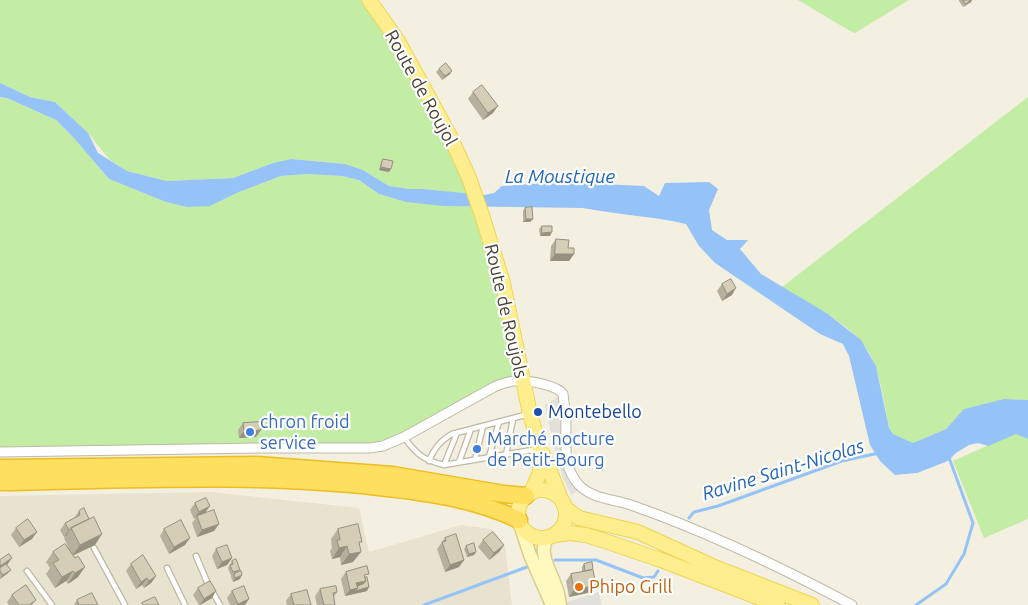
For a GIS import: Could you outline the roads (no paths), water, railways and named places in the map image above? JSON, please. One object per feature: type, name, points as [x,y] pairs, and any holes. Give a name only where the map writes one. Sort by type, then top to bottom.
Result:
[{"type":"highway","points":[[0,468],[257,464],[393,475],[504,494],[529,495]]},
{"type":"highway","points":[[0,482],[199,478],[348,484],[473,502],[520,523]]},
{"type":"main road","name":"Route de Roujol","points":[[369,0],[398,41],[450,138],[469,178]]},
{"type":"main road","name":"Route de Roujols","points":[[469,178],[503,283],[530,414],[539,447],[563,504]]},
{"type":"main road","name":"Route de Roujols","points":[[529,495],[540,472],[539,447]]},
{"type":"main road","points":[[552,605],[530,555],[520,523],[520,504],[529,495],[547,491],[579,518],[638,532],[717,568],[812,605]]},
{"type":"main road","points":[[560,605],[555,584],[545,558],[544,543],[550,536],[559,532],[565,521],[563,504]]},
{"type":"main road","points":[[520,523],[532,536],[570,533],[586,535],[661,560],[778,605]]},
{"type":"street","points":[[0,452],[260,448],[361,449],[384,446],[404,438],[494,387],[506,382],[523,380],[561,390],[563,394],[567,461],[570,473],[578,485],[586,491],[595,496],[630,505],[697,530],[798,576],[852,605]]},
{"type":"lane","points":[[429,461],[434,448],[444,439],[457,433],[530,414]]},
{"type":"lane","points":[[506,455],[513,419]]},
{"type":"lane","points":[[489,457],[499,422]]},
{"type":"lane","points":[[476,460],[483,426]]},
{"type":"lane","points":[[459,462],[471,429]]},
{"type":"lane","points":[[444,465],[457,433]]},
{"type":"lane","points":[[404,438],[414,452],[429,461],[444,465],[506,455],[539,447]]},
{"type":"lane","points":[[94,548],[125,605]]},
{"type":"lane","points":[[196,556],[208,584],[220,605]]},
{"type":"lane","points":[[167,568],[185,605]]},
{"type":"lane","points":[[27,571],[52,605]]},
{"type":"water","points":[[0,83],[30,97],[55,102],[88,133],[98,153],[127,171],[167,181],[233,178],[273,163],[291,159],[345,164],[363,170],[389,186],[484,195],[494,193],[502,186],[558,182],[644,186],[659,196],[665,183],[709,182],[718,189],[709,210],[712,230],[727,240],[748,240],[740,249],[761,274],[828,314],[861,340],[876,366],[889,428],[893,434],[913,443],[946,429],[964,409],[1004,399],[1028,400],[1028,439],[1016,434],[988,446],[978,443],[969,445],[956,453],[948,461],[917,473],[895,475],[880,461],[870,445],[849,356],[843,344],[820,334],[715,263],[699,246],[686,224],[583,208],[443,206],[406,202],[379,194],[359,180],[342,176],[307,174],[281,176],[239,192],[210,206],[187,207],[166,202],[109,179],[56,120],[7,98],[0,97]]},
{"type":"waterway","name":"Ravine Saint-Nicolas","points":[[689,518],[694,512],[718,506],[842,461],[879,453]]},
{"type":"waterway","points":[[916,605],[946,584],[964,554],[973,523],[948,455]]},
{"type":"waterway","name":"Ravine Saint-Nicolas","points":[[555,560],[596,560],[643,578],[654,577],[658,571]]},
{"type":"waterway","name":"Ravine Saint-Nicolas","points":[[424,605],[527,567]]},
{"type":"place","name":"Montebello","points":[[538,412]]},
{"type":"place","name":"chron froid service","points":[[250,432]]},
{"type":"place","name":"Marché nocture de Petit-Bourg","points":[[477,449]]},
{"type":"place","name":"Phipo Grill","points":[[579,587]]},
{"type":"water label","name":"La Moustique","points":[[560,177]]}]
